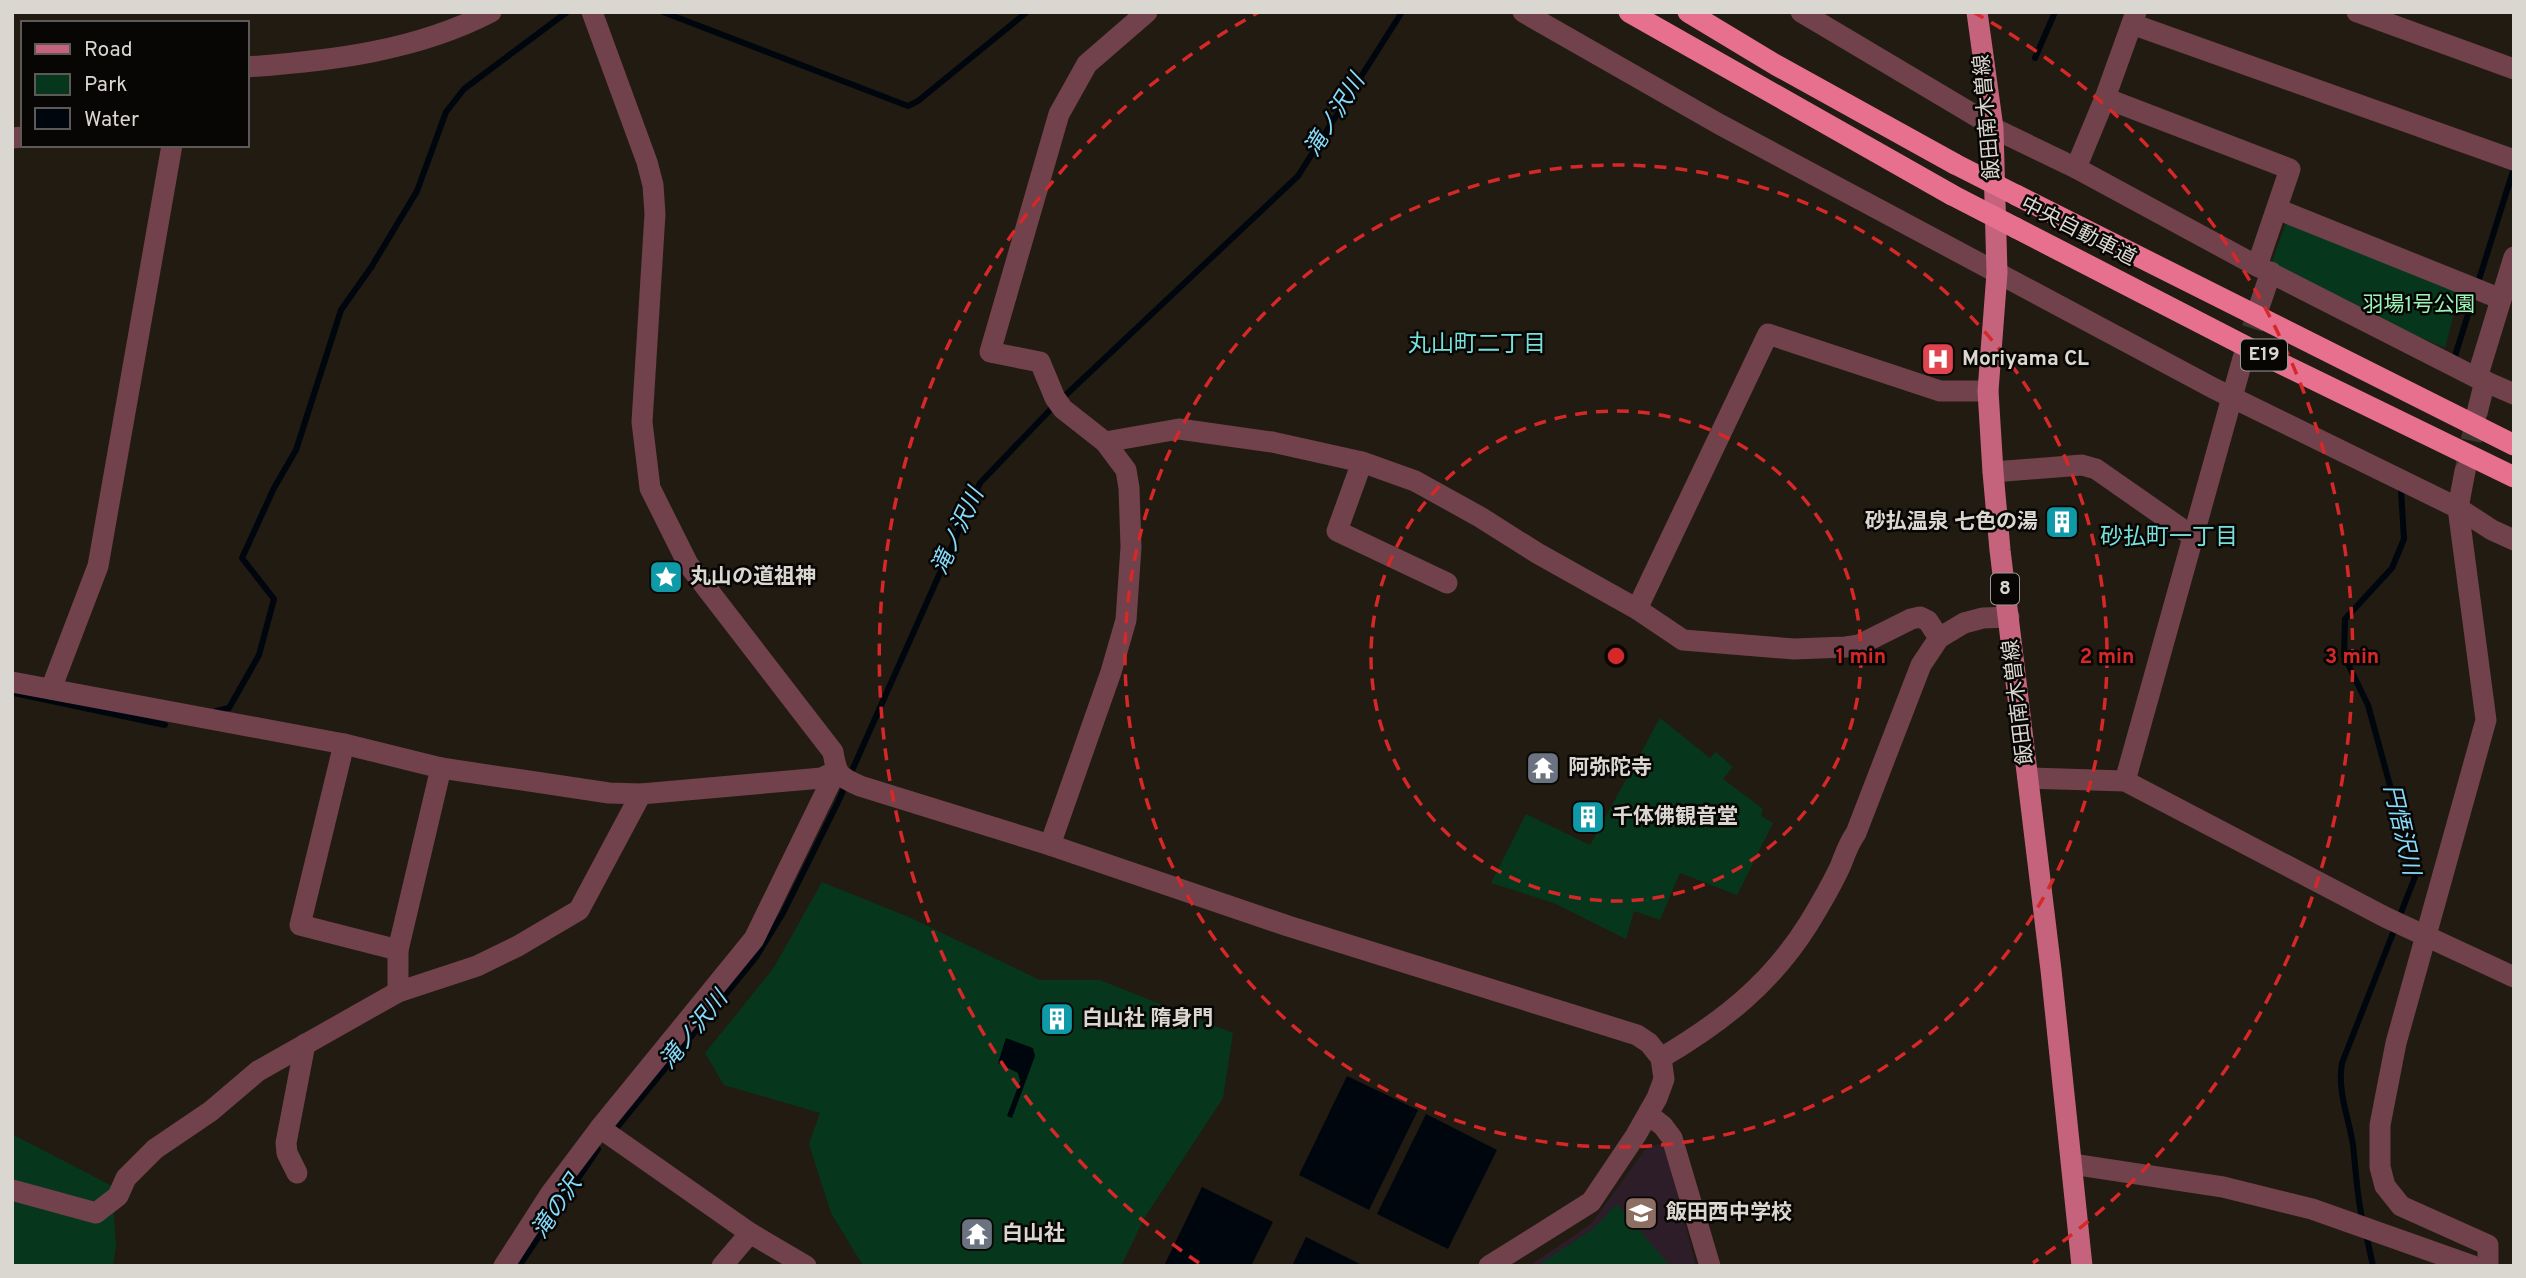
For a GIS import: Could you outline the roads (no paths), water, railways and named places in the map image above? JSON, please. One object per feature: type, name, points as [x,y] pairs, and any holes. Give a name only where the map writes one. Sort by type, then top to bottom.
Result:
[{"type":"highway","name":"中央自動車道","points":[[1629,12],[1952,195],[2249,348],[2514,477]]},
{"type":"highway","name":"中央自動車道","points":[[1688,12],[1787,71],[1955,164],[2514,445]]},
{"type":"main road","name":"飯田南木曽線","points":[[1977,12],[1993,128],[1997,273],[1988,391],[1993,472],[2082,1266]]},
{"type":"street","points":[[248,67],[317,62],[375,52],[437,35],[491,12]]},
{"type":"street","points":[[504,1266],[551,1194],[600,1128],[754,939],[838,774],[833,752],[688,564],[650,488],[642,422],[655,214],[653,186],[647,162],[592,12]]},
{"type":"street","points":[[1050,845],[1111,672],[1126,620],[1131,547],[1129,488],[1126,470],[1105,442],[1059,404],[1040,362],[990,352],[1059,114],[1087,64],[1147,12]]},
{"type":"street","points":[[1523,12],[1719,124],[1997,273],[2231,397],[2458,508],[2492,530],[2514,540]]},
{"type":"street","points":[[2357,12],[2514,69]]},
{"type":"street","points":[[1811,15],[1993,128],[2076,168],[2264,269],[2481,380],[2514,394]]},
{"type":"street","points":[[2076,168],[2134,18],[2509,158]]},
{"type":"street","points":[[2105,98],[2290,169],[2277,209],[2259,307]]},
{"type":"street","points":[[51,689],[98,566],[172,147]]},
{"type":"street","points":[[2277,209],[2483,292]]},
{"type":"street","points":[[2477,413],[2481,380],[2483,292],[2514,257]]},
{"type":"street","points":[[1637,609],[1768,334],[1940,391],[1988,391]]},
{"type":"street","points":[[2125,781],[2243,358]]},
{"type":"street","points":[[1105,442],[1179,429],[1272,442],[1362,462],[1415,481],[1637,609],[1683,640],[1794,649],[1846,647],[1859,645],[1920,617],[1928,621],[1939,638]]},
{"type":"street","points":[[1362,462],[1338,531],[1447,583]]},
{"type":"street","points":[[1993,472],[2082,465],[2096,469],[2192,536]]},
{"type":"street","points":[[2465,471],[2458,508],[2486,720],[2396,1043],[2380,1125],[2380,1167],[2385,1186],[2401,1206],[2488,1245],[2488,1266]]},
{"type":"street","points":[[1661,1058],[1737,1007],[1769,978],[1809,923],[1856,833],[1921,665],[1939,638],[1964,623],[1983,618],[2009,617]]},
{"type":"street","points":[[12,682],[344,744],[442,768],[609,793],[641,794],[822,778],[838,774],[860,786],[1050,845],[1288,926],[1637,1035],[1649,1043],[1661,1058],[1664,1079],[1649,1115],[1591,1202],[1489,1266]]},
{"type":"street","points":[[344,744],[300,925],[398,950]]},
{"type":"street","points":[[398,992],[398,950],[442,768]]},
{"type":"street","points":[[2028,778],[2125,781],[2394,921],[2514,977]]},
{"type":"street","points":[[12,1190],[96,1213],[118,1196],[126,1178],[155,1149],[211,1111],[258,1071],[398,992],[477,966],[518,946],[579,910],[641,794]]},
{"type":"street","points":[[297,1173],[287,1153],[286,1143],[305,1044]]},
{"type":"street","points":[[1649,1115],[1663,1126],[1672,1138],[1710,1266]]},
{"type":"street","points":[[600,1128],[750,1233],[806,1266]]},
{"type":"street","points":[[2072,1164],[2223,1187],[2312,1209],[2473,1266]]},
{"type":"street","points":[[722,1266],[750,1233]]},
{"type":"water","points":[[1006,1038],[1033,1048],[1035,1056],[1012,1118],[1007,1116],[1020,1081],[1018,1073],[998,1063]]},
{"type":"water","points":[[1347,1076],[1418,1110],[1369,1210],[1299,1175]]},
{"type":"water","points":[[1426,1114],[1497,1150],[1448,1249],[1377,1214]]},
{"type":"water","points":[[1202,1187],[1273,1222],[1251,1266],[1164,1266]]},
{"type":"water","points":[[1306,1237],[1364,1266],[1292,1266]]},
{"type":"waterway","points":[[216,711],[229,708],[259,655],[274,599],[242,558],[274,488],[296,450],[341,310],[372,266],[417,191],[446,112],[464,89],[567,12]]},
{"type":"waterway","points":[[663,12],[908,106],[918,101],[1027,12]]},
{"type":"waterway","name":"滝ノ沢川","points":[[618,1126],[756,957],[783,913],[838,802],[980,483],[1051,409],[1298,176],[1402,12]]},
{"type":"waterway","points":[[2035,58],[2055,12]]},
{"type":"waterway","name":"円悟沢川","points":[[2455,356],[2514,168]]},
{"type":"waterway","name":"円悟沢川","points":[[2363,1223],[2353,1145],[2342,1095],[2342,1063],[2415,877],[2368,705],[2344,656],[2345,619],[2392,568],[2404,539],[2401,490]]},
{"type":"waterway","points":[[14,693],[165,725]]},
{"type":"waterway","name":"滝の沢","points":[[519,1266],[598,1149]]},
{"type":"waterway","name":"円悟沢川","points":[[2366,1234],[2373,1266]]},
{"type":"tunnel","points":[[2243,358],[2259,307]]},
{"type":"tunnel","points":[[2465,471],[2477,413]]},
{"type":"place","name":"Moriyama CL","points":[[1938,359]]},
{"type":"place","name":"砂払温泉 七色の湯","points":[[2062,522]]},
{"type":"place","name":"丸山の道祖神","points":[[666,577]]},
{"type":"place","name":"阿弥陀寺","points":[[1543,768]]},
{"type":"place","name":"千体佛観音堂","points":[[1588,817]]},
{"type":"place","name":"白山社 隋身門","points":[[1057,1019]]},
{"type":"place","name":"飯田西中学校","points":[[1641,1213]]},
{"type":"place","name":"白山社","points":[[977,1234]]},
{"type":"district","name":"丸山町二丁目","points":[[1477,345]]},
{"type":"district","name":"砂払町一丁目","points":[[2169,538]]},
{"type":"park label","name":"羽場1号公園","points":[[2419,305]]}]
